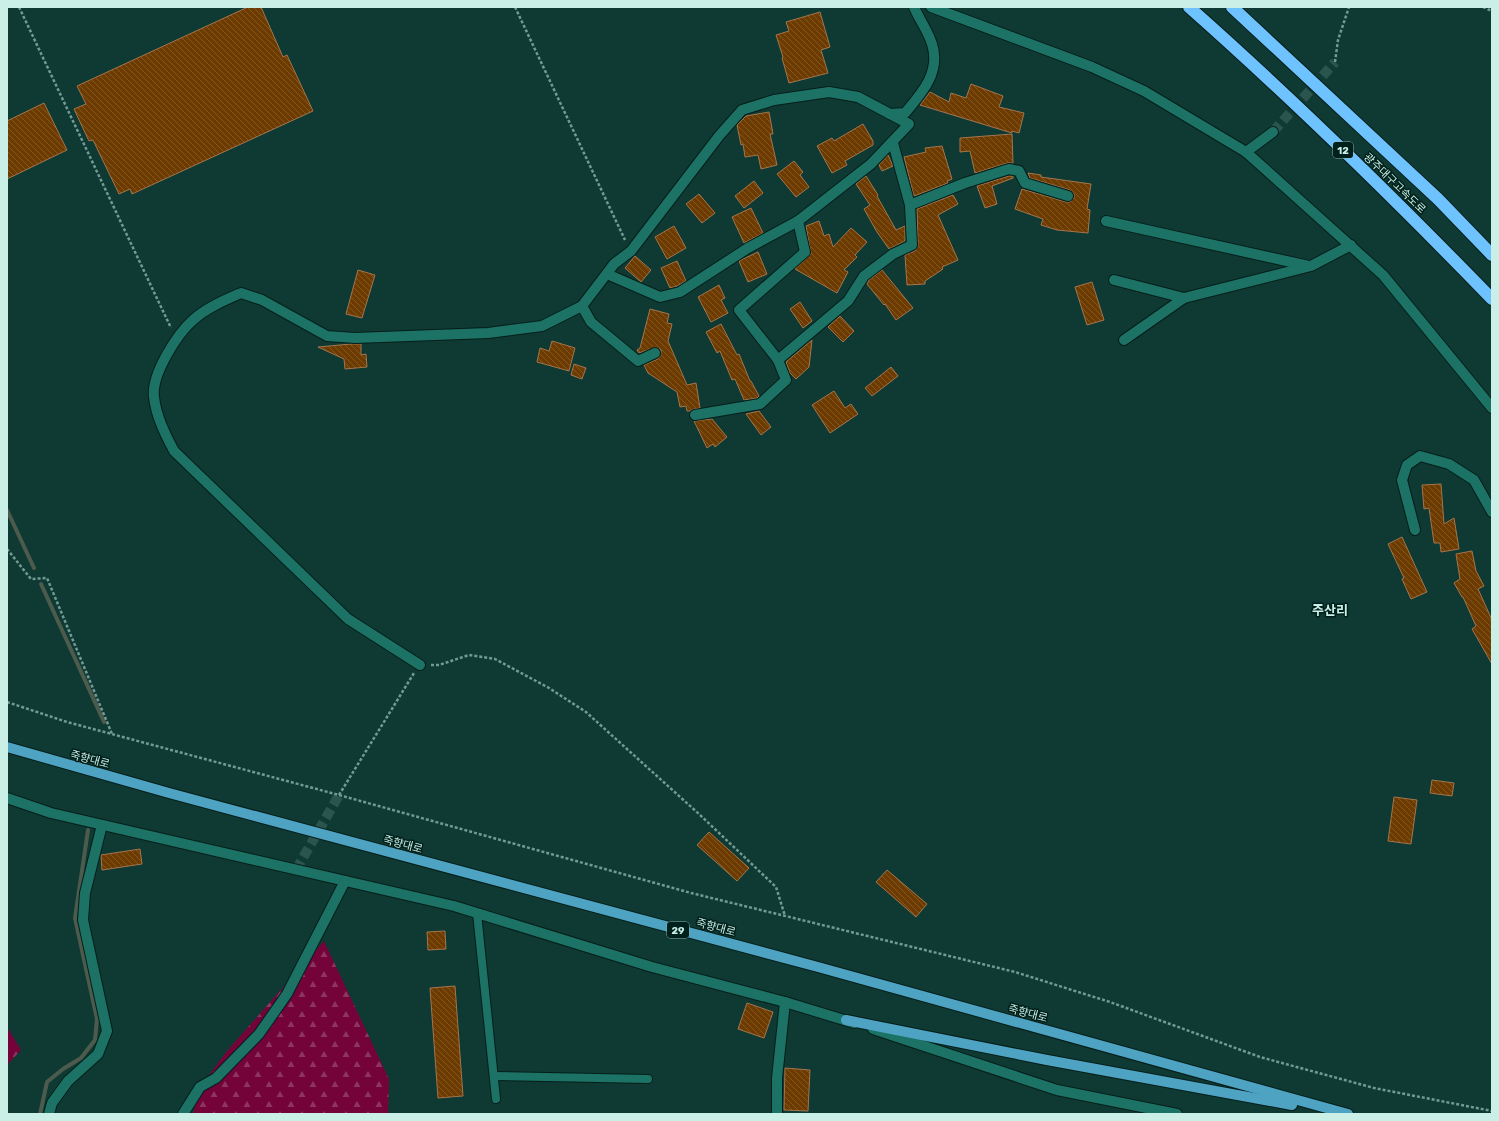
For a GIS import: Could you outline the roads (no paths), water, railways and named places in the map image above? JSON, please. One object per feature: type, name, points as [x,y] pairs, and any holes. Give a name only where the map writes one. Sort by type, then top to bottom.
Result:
[{"type":"highway","name":"광주대구고속도로","points":[[1189,7],[1245,56],[1407,212],[1492,299]]},
{"type":"highway","name":"광주대구고속도로","points":[[1232,7],[1438,199],[1492,255]]},
{"type":"main road","name":"죽향대로","points":[[7,747],[169,793],[818,967],[1348,1114]]},
{"type":"main road","points":[[846,1020],[1047,1060],[1345,1114]]},
{"type":"street","points":[[890,114],[905,113],[925,89],[934,66],[932,44],[914,7]]},
{"type":"street","points":[[931,7],[1092,67],[1138,88],[1195,120],[1246,152],[1383,275],[1492,408]]},
{"type":"street","points":[[420,665],[348,619],[174,451],[162,426],[153,396],[158,371],[176,339],[194,320],[223,301],[241,293],[262,300],[327,336],[356,338],[488,332],[542,326],[582,306],[614,264],[631,251],[719,136],[742,110],[774,100],[829,92],[858,97],[909,124],[871,164],[798,221],[748,248],[680,292],[660,297],[607,274]]},
{"type":"street","points":[[1246,152],[1273,132]]},
{"type":"street","points":[[778,360],[848,301],[864,276],[893,254],[912,245],[910,205],[893,142]]},
{"type":"street","points":[[910,205],[965,183],[1008,169],[1018,171],[1024,183],[1068,196]]},
{"type":"street","points":[[695,415],[760,404],[786,380],[778,360],[739,310],[805,252],[798,221]]},
{"type":"street","points":[[1106,221],[1311,266]]},
{"type":"street","points":[[1124,340],[1184,298],[1311,266],[1351,245]]},
{"type":"street","points":[[1114,280],[1184,298]]},
{"type":"street","points":[[582,306],[591,322],[638,361],[655,353]]},
{"type":"street","points":[[1415,530],[1402,480],[1407,466],[1420,456],[1449,464],[1474,480],[1492,512]]},
{"type":"street","points":[[7,798],[51,813],[454,906],[652,967],[785,1002],[846,1020],[1057,1090],[1177,1114]]},
{"type":"street","points":[[49,1114],[52,1103],[68,1081],[98,1054],[107,1031],[82,920],[85,893],[102,825]]},
{"type":"street","points":[[183,1114],[200,1087],[216,1078],[259,1034],[287,994],[344,881]]},
{"type":"street","points":[[777,1114],[777,1078],[785,1002]]},
{"type":"lane","points":[[477,913],[496,1099]]},
{"type":"lane","points":[[494,1076],[648,1079]]},
{"type":"waterway","points":[[7,510],[34,568]]},
{"type":"waterway","points":[[41,584],[104,722]]},
{"type":"waterway","points":[[40,1114],[47,1082],[63,1069],[81,1058],[95,1040],[97,1019],[75,918],[88,830]]},
{"type":"tunnel","points":[[1273,132],[1335,62]]},
{"type":"tunnel","points":[[296,870],[339,795]]},
{"type":"district","name":"주산리","points":[[1330,610]]}]
